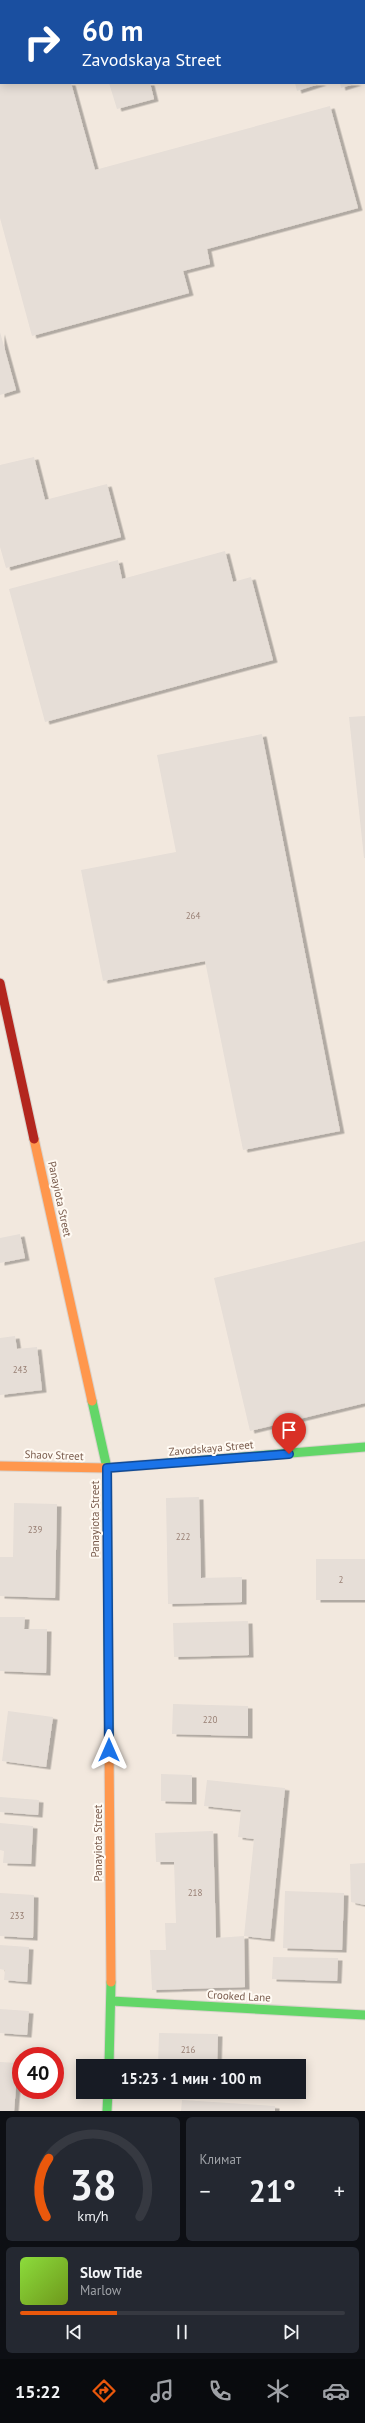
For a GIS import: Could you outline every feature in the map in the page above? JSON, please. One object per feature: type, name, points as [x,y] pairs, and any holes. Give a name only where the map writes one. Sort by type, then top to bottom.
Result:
[{"type":"street","name":"Panayiota Street","points":[[0,983],[107,1468],[111,2001],[109,2059]]},
{"type":"street","name":"Zavodskaya Street","points":[[107,1468],[365,1447]]},
{"type":"street","name":"Shaov Street","points":[[0,1466],[107,1468]]},
{"type":"street","name":"Crooked Lane","points":[[111,2001],[365,2014]]},
{"type":"street","points":[[107,2111],[108,2099]]},
{"type":"shaded area","points":[[0,84],[365,84],[365,2111],[0,2111]]},
{"type":"building","points":[[0,84],[71,84],[95,170],[330,106],[358,208],[207,249],[210,264],[183,271],[189,293],[32,336],[0,218]]},
{"type":"building","points":[[109,84],[150,84],[154,99],[117,109]]},
{"type":"building","points":[[295,84],[319,84],[297,91]]},
{"type":"building","points":[[340,84],[354,84],[341,88]]},
{"type":"building","points":[[0,332],[16,390],[0,395]]},
{"type":"building","points":[[34,457],[45,500],[107,484],[121,537],[6,568],[0,547],[0,465]]},
{"type":"building","points":[[225,551],[233,582],[251,577],[273,660],[45,722],[9,589],[118,560],[122,579]]},
{"type":"building","points":[[365,716],[365,858],[364,858],[349,717]]},
{"type":"building","points":[[262,734],[340,1131],[243,1150],[205,961],[103,981],[81,870],[176,852],[157,755]]},
{"type":"building","points":[[20,1234],[25,1258],[0,1263],[0,1238]]},
{"type":"building","points":[[365,1241],[365,1403],[250,1431],[214,1278]]},
{"type":"building","points":[[15,1336],[17,1349],[37,1347],[42,1390],[0,1395],[0,1338]]},
{"type":"building","points":[[199,1497],[201,1578],[242,1577],[242,1602],[168,1604],[166,1498]]},
{"type":"building","points":[[14,1503],[57,1504],[55,1598],[0,1596],[0,1557],[13,1557]]},
{"type":"building","points":[[316,1559],[365,1559],[365,1600],[316,1600]]},
{"type":"building","points":[[0,1617],[25,1617],[24,1629],[47,1629],[46,1673],[0,1671]]},
{"type":"building","points":[[248,1621],[249,1655],[174,1657],[173,1623]]},
{"type":"building","points":[[173,1704],[248,1706],[248,1736],[172,1734]]},
{"type":"building","points":[[8,1711],[53,1717],[46,1767],[2,1761]]},
{"type":"building","points":[[161,1774],[192,1775],[192,1802],[161,1801]]},
{"type":"building","points":[[207,1780],[285,1788],[270,1939],[244,1936],[254,1839],[238,1837],[241,1810],[204,1806]]},
{"type":"building","points":[[0,1797],[39,1800],[38,1815],[0,1812]]},
{"type":"building","points":[[0,1823],[33,1826],[31,1864],[3,1863],[4,1851],[0,1850]]},
{"type":"building","points":[[213,1831],[216,1938],[244,1936],[245,1987],[152,1990],[150,1950],[166,1950],[165,1923],[176,1923],[174,1862],[156,1862],[155,1833]]},
{"type":"building","points":[[365,1863],[365,1905],[351,1902],[350,1864]]},
{"type":"building","points":[[285,1891],[344,1893],[342,1950],[283,1948]]},
{"type":"building","points":[[0,1893],[34,1895],[33,1938],[0,1936]]},
{"type":"building","points":[[0,1945],[29,1947],[27,1982],[4,1980],[5,1970],[0,1969]]},
{"type":"building","points":[[273,1957],[338,1958],[337,1981],[272,1979]]},
{"type":"building","points":[[0,2009],[29,2011],[27,2035],[0,2033]]},
{"type":"building","points":[[159,2033],[218,2034],[217,2059],[158,2059]]},
{"type":"building","points":[[0,2062],[12,2063],[12,2099],[15,2099],[14,2111],[0,2111]]},
{"type":"building","points":[[182,2100],[275,2106],[275,2111],[181,2111]]},
{"type":"traffic: fast","points":[[92,1401],[107,1468],[109,1747]]},
{"type":"traffic: fast","points":[[157,1464],[365,1447]]},
{"type":"traffic: fast","points":[[109,2059],[111,1982]]},
{"type":"traffic: fast","points":[[111,2001],[365,2015]]},
{"type":"traffic: fast","points":[[107,2111],[108,2099]]},
{"type":"traffic: slow","points":[[34,1139],[92,1401]]},
{"type":"traffic: slow","points":[[0,1466],[107,1468],[157,1464]]},
{"type":"traffic: slow","points":[[109,1747],[111,1982]]},
{"type":"traffic: jam","points":[[0,983],[34,1139]]},
{"type":"route","points":[[109,1750],[107,1468],[289,1454]]}]
